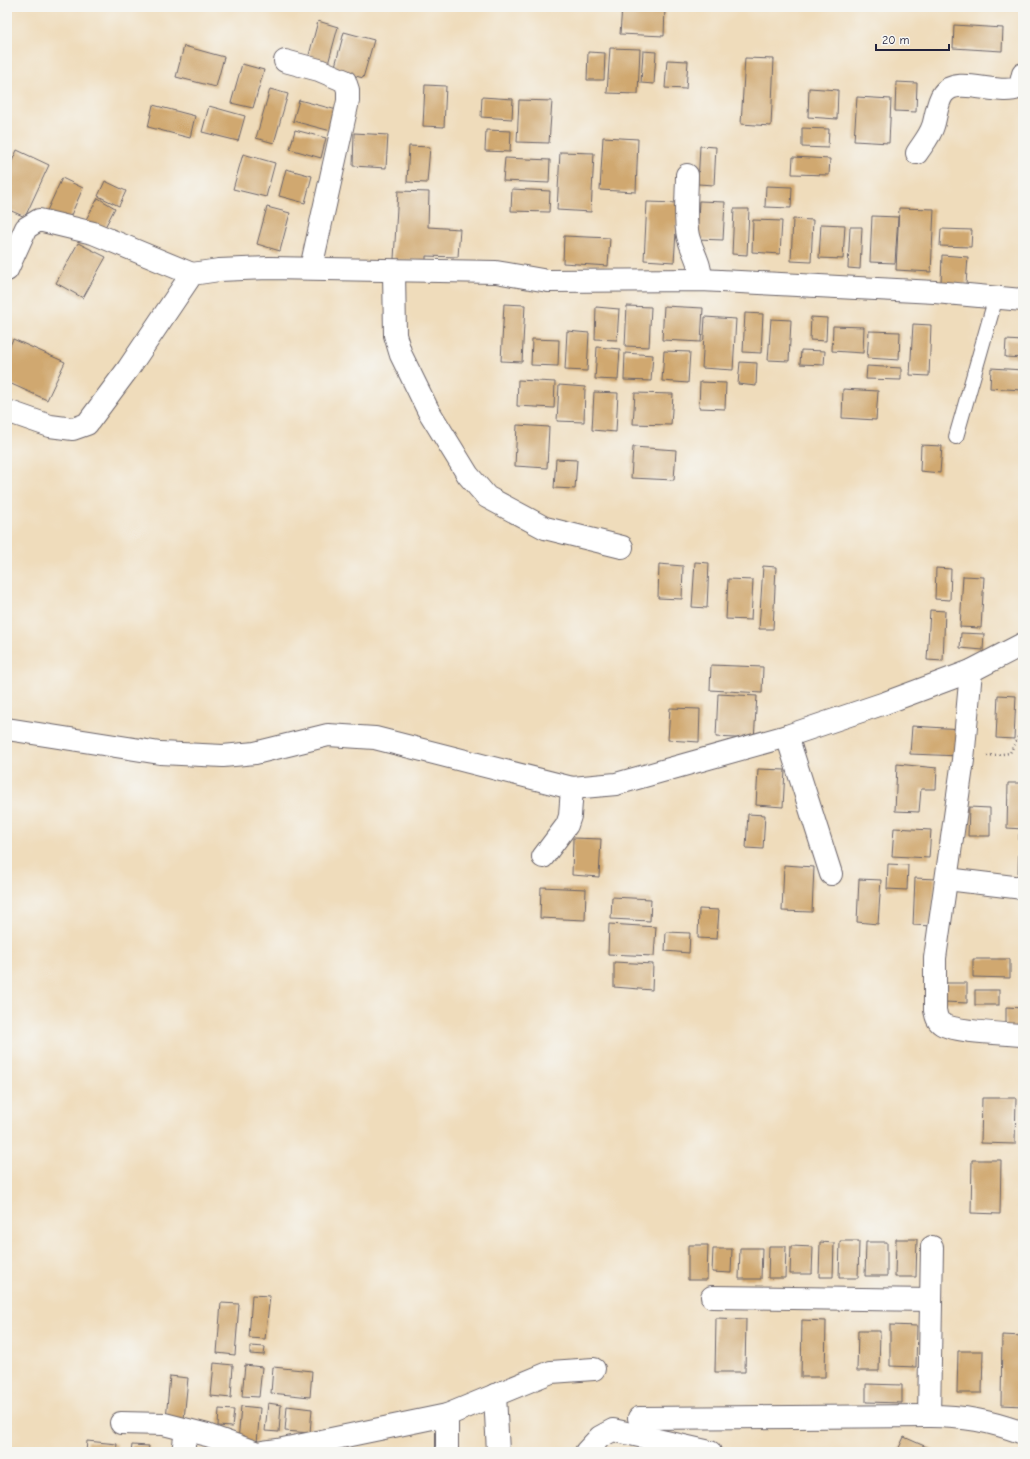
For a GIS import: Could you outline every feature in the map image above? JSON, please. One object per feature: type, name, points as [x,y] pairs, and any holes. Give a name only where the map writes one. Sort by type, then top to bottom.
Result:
[{"type":"street","points":[[285,61],[319,70],[345,81],[348,90],[311,268]]},
{"type":"street","points":[[917,153],[932,128],[942,95],[946,90],[953,86],[961,86],[1010,90],[1020,87],[1023,74]]},
{"type":"street","points":[[687,175],[688,237],[698,258],[701,280]]},
{"type":"street","points":[[7,270],[26,228],[40,220],[94,234],[192,274],[219,270],[311,268],[394,271],[496,272],[548,281],[701,280],[935,292],[1023,300]]},
{"type":"street","points":[[394,271],[394,335],[401,355],[428,410],[468,475],[487,497],[545,528],[622,547]]},
{"type":"street","points":[[7,411],[50,426],[72,429],[87,424],[128,369],[192,274]]},
{"type":"street","points":[[7,730],[160,753],[223,756],[255,754],[328,735],[361,736],[375,738],[572,788],[616,784],[787,736],[885,703],[971,671],[1023,644]]},
{"type":"street","points":[[971,671],[964,760],[936,958],[934,996],[936,1017],[941,1023],[950,1026],[981,1032],[1023,1035]]},
{"type":"street","points":[[787,736],[831,874]]},
{"type":"street","points":[[543,857],[567,825],[570,816],[572,788]]},
{"type":"street","points":[[947,879],[1023,888]]},
{"type":"street","points":[[929,1416],[932,1247]]},
{"type":"street","points":[[712,1297],[930,1300]]},
{"type":"street","points":[[263,1452],[447,1415],[552,1372],[594,1369]]},
{"type":"street","points":[[495,1395],[498,1452]]},
{"type":"street","points":[[447,1415],[448,1452]]},
{"type":"street","points":[[639,1418],[969,1417],[989,1421],[1023,1433]]},
{"type":"street","points":[[121,1423],[164,1424],[207,1435],[255,1452]]},
{"type":"street","points":[[183,1452],[186,1430]]},
{"type":"street","points":[[586,1452],[600,1437],[613,1430],[710,1452]]},
{"type":"lane","points":[[956,437],[996,297]]},
{"type":"path","points":[[964,760],[1010,752],[1023,727]]},
{"type":"building","points":[[622,7],[665,7],[664,36],[620,34]]},
{"type":"building","points":[[318,21],[338,27],[328,64],[308,59]]},
{"type":"building","points":[[954,25],[1003,28],[1002,51],[953,48]]},
{"type":"building","points":[[344,32],[374,40],[363,78],[334,70]]},
{"type":"building","points":[[184,46],[224,57],[216,87],[176,77]]},
{"type":"building","points":[[610,48],[640,49],[638,94],[607,93]]},
{"type":"building","points":[[643,51],[656,52],[654,84],[641,83]]},
{"type":"building","points":[[588,52],[605,53],[604,80],[587,80]]},
{"type":"building","points":[[745,58],[774,59],[771,126],[741,124]]},
{"type":"building","points":[[667,60],[688,61],[686,89],[665,88]]},
{"type":"building","points":[[242,64],[264,70],[253,108],[231,103]]},
{"type":"building","points":[[896,82],[917,83],[916,112],[895,111]]},
{"type":"building","points":[[425,85],[446,86],[444,127],[423,126]]},
{"type":"building","points":[[809,88],[838,90],[837,119],[808,117]]},
{"type":"building","points":[[270,89],[288,94],[274,143],[256,138]]},
{"type":"building","points":[[482,97],[513,99],[512,119],[481,117]]},
{"type":"building","points":[[857,97],[891,99],[889,143],[854,141]]},
{"type":"building","points":[[299,100],[337,110],[331,131],[293,121]]},
{"type":"building","points":[[519,100],[552,101],[549,143],[517,142]]},
{"type":"building","points":[[153,105],[195,116],[190,138],[148,127]]},
{"type":"building","points":[[209,106],[245,116],[238,141],[202,132]]},
{"type":"building","points":[[802,128],[829,129],[828,148],[802,147]]},
{"type":"building","points":[[295,130],[326,138],[321,158],[290,149]]},
{"type":"building","points":[[486,130],[511,131],[510,152],[485,151]]},
{"type":"building","points":[[354,133],[388,135],[386,168],[353,166]]},
{"type":"building","points":[[603,137],[638,139],[636,192],[600,190]]},
{"type":"building","points":[[409,146],[430,147],[427,183],[407,182]]},
{"type":"building","points":[[700,146],[716,147],[714,185],[698,184]]},
{"type":"building","points":[[17,150],[49,165],[25,217],[7,209],[7,172]]},
{"type":"building","points":[[560,152],[594,153],[591,212],[557,210]]},
{"type":"building","points":[[243,154],[275,163],[266,197],[233,189]]},
{"type":"building","points":[[793,157],[830,159],[829,175],[792,174]]},
{"type":"building","points":[[505,158],[550,160],[549,183],[503,181]]},
{"type":"building","points":[[286,169],[312,176],[305,203],[279,196]]},
{"type":"building","points":[[62,178],[83,188],[67,224],[45,215]]},
{"type":"building","points":[[105,181],[126,191],[119,206],[98,196]]},
{"type":"building","points":[[766,186],[792,187],[791,208],[765,207]]},
{"type":"building","points":[[512,189],[550,191],[549,212],[511,211]]},
{"type":"building","points":[[398,191],[429,192],[428,227],[460,229],[458,257],[426,256],[426,261],[394,259]]},
{"type":"building","points":[[98,198],[115,208],[102,233],[84,223]]},
{"type":"building","points":[[699,201],[725,202],[723,240],[697,239]]},
{"type":"building","points":[[647,202],[678,203],[674,262],[644,260]]},
{"type":"building","points":[[267,207],[290,213],[280,251],[257,244]]},
{"type":"building","points":[[899,208],[934,209],[931,272],[896,270]]},
{"type":"building","points":[[734,209],[749,209],[747,255],[732,254]]},
{"type":"building","points":[[872,216],[898,217],[895,263],[870,262]]},
{"type":"building","points":[[793,219],[813,220],[811,262],[791,261]]},
{"type":"building","points":[[753,220],[782,221],[780,254],[752,252]]},
{"type":"building","points":[[821,224],[845,225],[843,259],[819,258]]},
{"type":"building","points":[[850,227],[862,227],[860,269],[848,268]]},
{"type":"building","points":[[941,229],[972,230],[971,247],[940,246]]},
{"type":"building","points":[[564,236],[610,238],[608,266],[563,263]]},
{"type":"building","points":[[78,243],[106,257],[83,298],[56,283]]},
{"type":"building","points":[[942,255],[968,257],[966,284],[941,283]]},
{"type":"building","points":[[504,304],[525,305],[522,362],[501,361]]},
{"type":"building","points":[[627,306],[651,307],[649,347],[625,346]]},
{"type":"building","points":[[664,306],[703,308],[701,342],[662,340]]},
{"type":"building","points":[[596,307],[619,309],[617,340],[595,339]]},
{"type":"building","points":[[745,313],[763,314],[761,353],[743,352]]},
{"type":"building","points":[[705,317],[736,319],[733,370],[702,368]]},
{"type":"building","points":[[811,317],[827,318],[826,341],[810,340]]},
{"type":"building","points":[[771,319],[791,320],[789,361],[768,360]]},
{"type":"building","points":[[913,324],[931,325],[929,376],[910,375]]},
{"type":"building","points":[[833,326],[864,327],[863,353],[832,351]]},
{"type":"building","points":[[567,331],[589,333],[587,371],[565,370]]},
{"type":"building","points":[[869,331],[900,332],[899,360],[867,358]]},
{"type":"building","points":[[13,339],[65,362],[47,400],[7,382],[7,352]]},
{"type":"building","points":[[532,339],[559,340],[558,366],[531,365]]},
{"type":"building","points":[[1006,340],[1023,341],[1023,358],[1005,357]]},
{"type":"building","points":[[597,347],[620,349],[618,380],[595,379]]},
{"type":"building","points":[[801,350],[825,351],[824,365],[800,364]]},
{"type":"building","points":[[664,351],[690,352],[688,383],[662,381]]},
{"type":"building","points":[[625,353],[653,355],[651,381],[624,380]]},
{"type":"building","points":[[740,362],[757,363],[756,386],[738,384]]},
{"type":"building","points":[[867,366],[901,368],[901,380],[866,379]]},
{"type":"building","points":[[991,368],[1023,370],[1022,390],[990,388]]},
{"type":"building","points":[[518,380],[555,382],[554,408],[517,406]]},
{"type":"building","points":[[700,382],[726,383],[725,409],[699,408]]},
{"type":"building","points":[[559,385],[585,387],[584,422],[557,421]]},
{"type":"building","points":[[843,389],[878,391],[876,420],[842,418]]},
{"type":"building","points":[[594,392],[618,393],[616,432],[592,430]]},
{"type":"building","points":[[635,393],[673,394],[671,425],[633,424]]},
{"type":"building","points":[[517,425],[549,427],[547,468],[515,466]]},
{"type":"building","points":[[921,445],[942,446],[940,473],[920,471]]},
{"type":"building","points":[[633,447],[676,450],[674,480],[631,478]]},
{"type":"building","points":[[556,459],[577,460],[575,489],[554,488]]},
{"type":"building","points":[[695,562],[709,563],[707,608],[692,607]]},
{"type":"building","points":[[659,564],[683,566],[682,599],[658,598]]},
{"type":"building","points":[[763,566],[776,567],[773,629],[759,629]]},
{"type":"building","points":[[936,568],[951,569],[950,600],[935,599]]},
{"type":"building","points":[[963,576],[984,577],[981,628],[960,627]]},
{"type":"building","points":[[728,579],[753,580],[751,620],[726,619]]},
{"type":"building","points":[[930,610],[945,611],[943,661],[927,660]]},
{"type":"building","points":[[961,633],[984,634],[983,650],[960,648]]},
{"type":"building","points":[[711,665],[763,667],[762,693],[710,690]]},
{"type":"building","points":[[718,694],[757,696],[754,739],[716,737]]},
{"type":"building","points":[[998,695],[1016,696],[1014,739],[996,738]]},
{"type":"building","points":[[670,708],[700,709],[699,742],[668,740]]},
{"type":"building","points":[[912,726],[962,729],[961,756],[910,754]]},
{"type":"building","points":[[897,764],[937,768],[936,789],[921,789],[919,812],[895,811]]},
{"type":"building","points":[[758,769],[785,770],[783,807],[756,805]]},
{"type":"building","points":[[1008,783],[1023,783],[1023,829],[1007,828]]},
{"type":"building","points":[[969,807],[990,808],[990,836],[968,836]]},
{"type":"building","points":[[748,814],[765,815],[763,849],[746,848]]},
{"type":"building","points":[[894,828],[931,830],[929,858],[892,856]]},
{"type":"building","points":[[1019,834],[1023,834],[1023,879],[1018,879]]},
{"type":"building","points":[[573,838],[601,839],[599,877],[572,875]]},
{"type":"building","points":[[888,864],[908,865],[907,890],[887,889]]},
{"type":"building","points":[[784,865],[814,867],[812,912],[782,911]]},
{"type":"building","points":[[915,878],[935,879],[932,926],[913,925]]},
{"type":"building","points":[[859,879],[881,880],[878,924],[857,922]]},
{"type":"building","points":[[541,887],[586,889],[585,920],[540,918]]},
{"type":"building","points":[[612,897],[651,899],[650,921],[611,919]]},
{"type":"building","points":[[699,909],[719,910],[717,939],[698,938]]},
{"type":"building","points":[[609,924],[656,927],[654,956],[608,954]]},
{"type":"building","points":[[666,932],[690,933],[689,953],[665,951]]},
{"type":"building","points":[[973,959],[1010,959],[1010,978],[973,977]]},
{"type":"building","points":[[614,962],[653,964],[652,990],[614,987]]},
{"type":"building","points":[[944,983],[967,983],[967,1003],[944,1002]]},
{"type":"building","points":[[975,990],[999,990],[999,1005],[975,1005]]},
{"type":"building","points":[[1006,1007],[1023,1008],[1023,1030],[1006,1029]]},
{"type":"building","points":[[982,1098],[1016,1098],[1015,1144],[981,1143]]},
{"type":"building","points":[[972,1160],[1001,1160],[1000,1214],[971,1213]]},
{"type":"building","points":[[896,1239],[917,1239],[916,1277],[895,1277]]},
{"type":"building","points":[[840,1241],[859,1241],[858,1278],[839,1278]]},
{"type":"building","points":[[820,1242],[834,1243],[833,1277],[819,1277]]},
{"type":"building","points":[[866,1242],[887,1242],[887,1276],[865,1276]]},
{"type":"building","points":[[688,1245],[708,1245],[707,1280],[688,1280]]},
{"type":"building","points":[[769,1246],[786,1246],[785,1278],[768,1278]]},
{"type":"building","points":[[791,1246],[813,1247],[812,1274],[790,1274]]},
{"type":"building","points":[[740,1248],[762,1248],[761,1279],[739,1279]]},
{"type":"building","points":[[713,1249],[732,1249],[731,1273],[712,1272]]},
{"type":"building","points":[[252,1295],[270,1296],[265,1339],[249,1338]]},
{"type":"building","points":[[221,1303],[239,1304],[235,1355],[217,1353]]},
{"type":"building","points":[[716,1318],[746,1319],[745,1372],[715,1372]]},
{"type":"building","points":[[802,1320],[826,1321],[825,1377],[801,1377]]},
{"type":"building","points":[[890,1325],[917,1326],[916,1367],[890,1366]]},
{"type":"building","points":[[858,1331],[880,1331],[879,1371],[857,1371]]},
{"type":"building","points":[[1002,1335],[1023,1336],[1023,1406],[1001,1405]]},
{"type":"building","points":[[250,1346],[265,1347],[264,1355],[250,1354]]},
{"type":"building","points":[[958,1351],[983,1351],[982,1393],[957,1393]]},
{"type":"building","points":[[214,1363],[233,1365],[231,1398],[211,1396]]},
{"type":"building","points":[[245,1365],[262,1367],[259,1397],[242,1396]]},
{"type":"building","points":[[273,1367],[312,1371],[310,1397],[271,1393]]},
{"type":"building","points":[[170,1376],[188,1378],[183,1430],[165,1429]]},
{"type":"building","points":[[866,1384],[902,1385],[902,1403],[866,1402]]},
{"type":"building","points":[[268,1403],[281,1405],[279,1432],[265,1431]]},
{"type":"building","points":[[241,1406],[260,1408],[257,1443],[238,1442]]},
{"type":"building","points":[[287,1406],[312,1409],[310,1433],[285,1431]]},
{"type":"building","points":[[219,1409],[234,1410],[232,1427],[218,1426]]},
{"type":"building","points":[[904,1437],[938,1452],[897,1452]]},
{"type":"building","points":[[87,1441],[117,1444],[116,1452],[86,1452]]},
{"type":"building","points":[[132,1445],[149,1446],[148,1452],[131,1452]]}]
